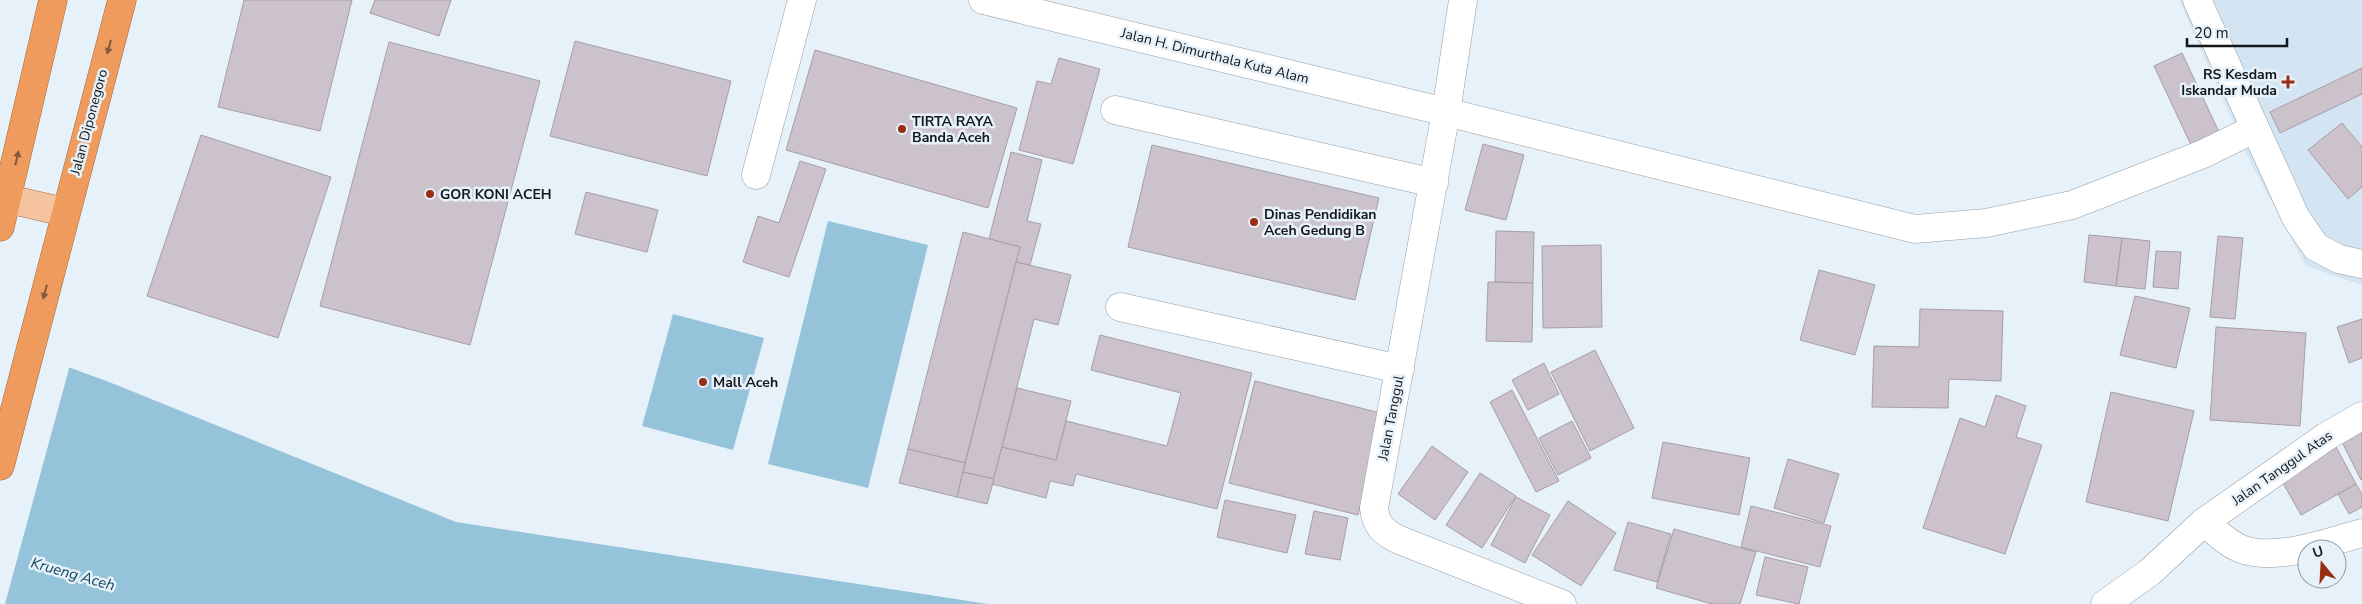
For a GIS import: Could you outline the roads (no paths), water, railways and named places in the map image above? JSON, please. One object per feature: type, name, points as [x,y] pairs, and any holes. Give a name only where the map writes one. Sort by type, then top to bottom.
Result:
[{"type":"highway","points":[[2,211],[53,0]]},
{"type":"highway","name":"Jalan Diponegoro","points":[[0,466],[122,0]]},
{"type":"main road","points":[[2,211],[65,212]]},
{"type":"street","points":[[756,175],[802,0]]},
{"type":"street","name":"Jalan H. Dimurthala Kuta Alam","points":[[983,0],[1446,112],[1915,229],[1986,223],[2072,204],[2203,154],[2254,129]]},
{"type":"street","name":"Jalan Tanggul","points":[[1463,0],[1434,183],[1374,508],[1375,519],[1381,530],[1397,539],[1562,604]]},
{"type":"street","points":[[2197,0],[2296,218],[2316,247],[2340,259],[2362,264]]},
{"type":"street","points":[[1115,110],[1434,183]]},
{"type":"street","points":[[1120,307],[1400,369]]},
{"type":"street","name":"Jalan Tanggul Atas","points":[[2204,522],[2327,436],[2362,416]]},
{"type":"street","points":[[2105,604],[2150,572],[2204,522],[2226,541],[2251,552],[2283,552],[2362,533]]},
{"type":"water","points":[[828,221],[928,245],[868,488],[768,464]]},
{"type":"water","points":[[673,314],[764,338],[733,450],[642,426]]},
{"type":"water","name":"Krueng Aceh","points":[[0,342],[109,382],[456,522],[988,604],[0,604]]},
{"type":"place","name":"RS Kesdam Iskandar Muda","points":[[2288,82]]},
{"type":"place","name":"TIRTA RAYA Banda Aceh","points":[[902,129]]},
{"type":"place","name":"GOR KONI ACEH","points":[[430,194]]},
{"type":"place","name":"Dinas Pendidikan Aceh Gedung B","points":[[1254,222]]},
{"type":"place","name":"Mall Aceh","points":[[703,382]]}]
